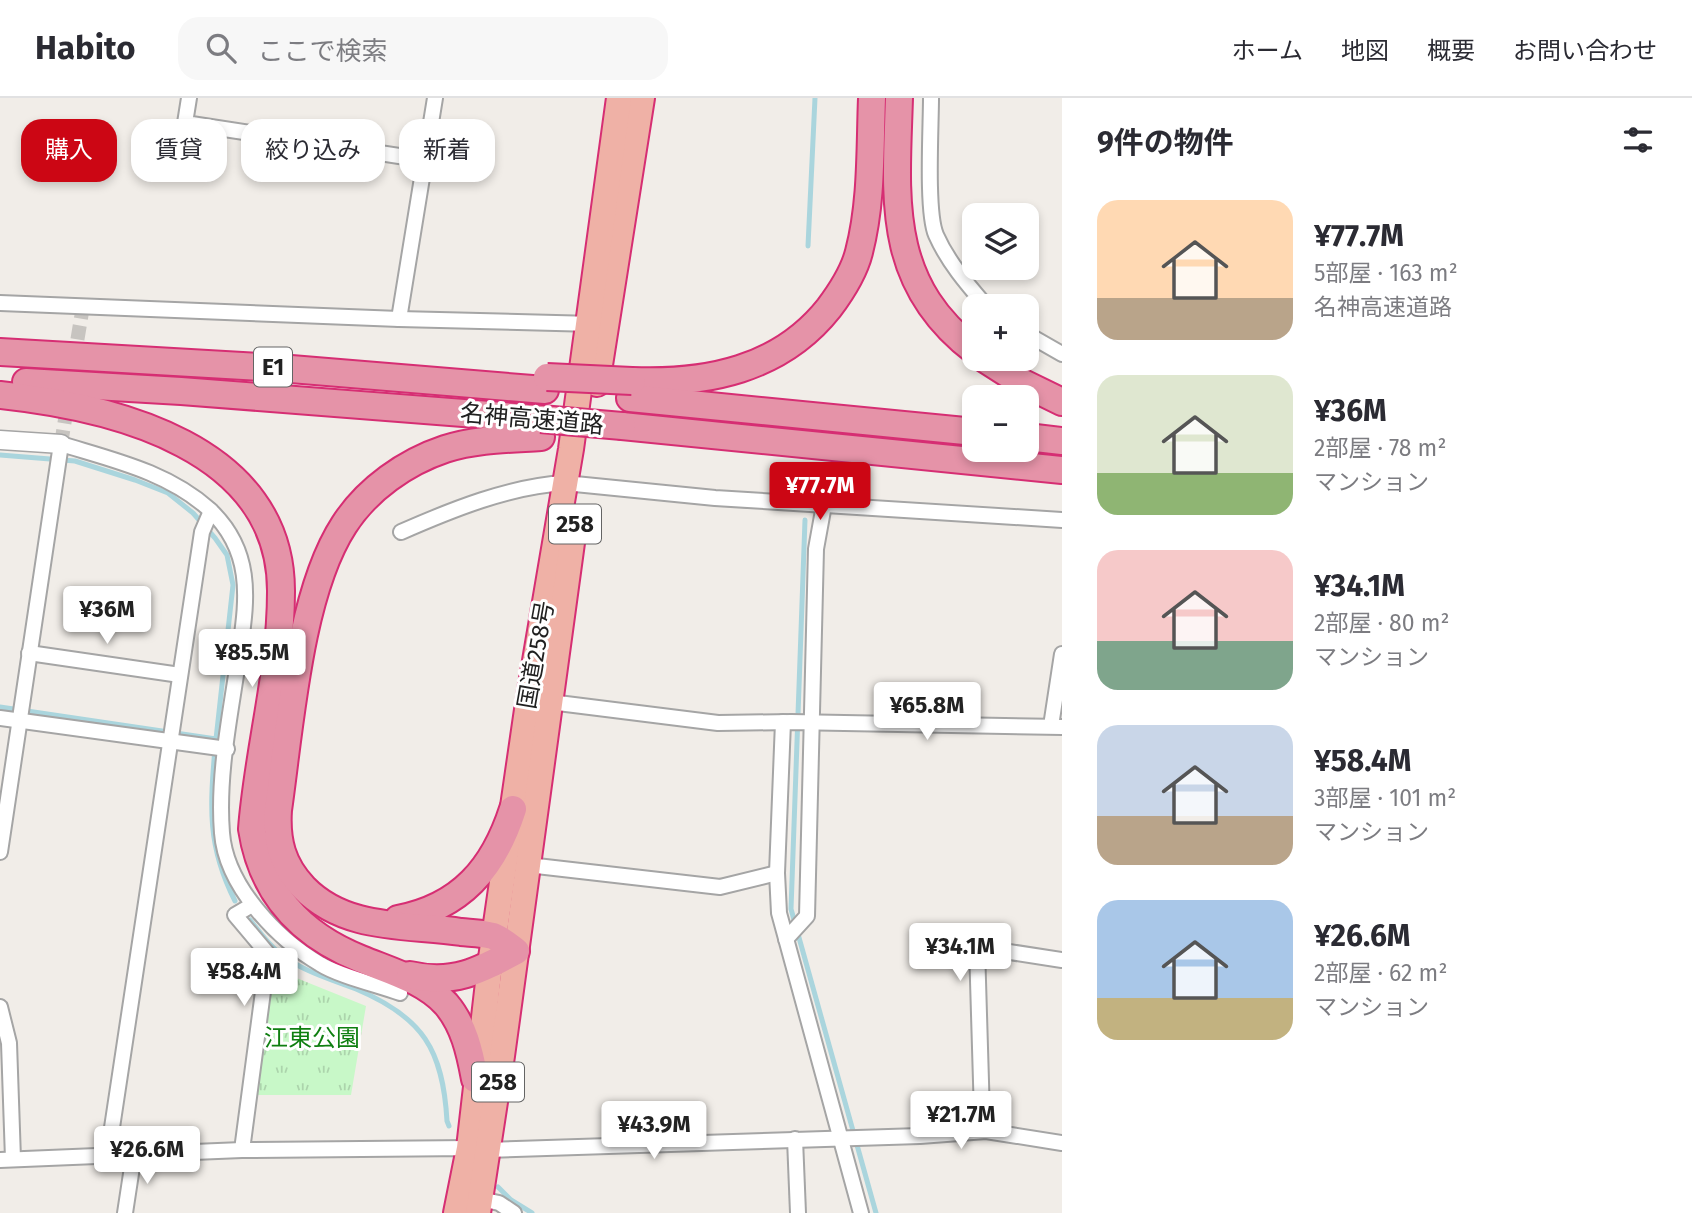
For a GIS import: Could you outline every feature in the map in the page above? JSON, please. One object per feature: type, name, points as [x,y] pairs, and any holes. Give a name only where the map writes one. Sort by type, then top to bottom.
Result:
[{"type":"highway","name":"国道258号","points":[[597,324],[619,98]]},
{"type":"highway","name":"国道258号","points":[[505,944],[528,865],[550,702],[573,484],[597,324],[642,98]]},
{"type":"highway","points":[[631,389],[738,371],[782,351],[822,316],[847,280],[858,256],[864,232],[868,207],[872,98]]},
{"type":"highway","points":[[899,98],[896,201],[904,250],[928,303],[962,339]]},
{"type":"highway","name":"名神高速道路","points":[[0,352],[631,389],[962,430]]},
{"type":"highway","points":[[1004,371],[1062,402]]},
{"type":"highway","name":"名神高速道路","points":[[0,381],[181,391],[541,428]]},
{"type":"highway","points":[[0,395],[87,409],[155,429],[209,459],[230,474],[246,492],[272,539],[279,563],[281,588],[277,654],[254,807],[253,829],[263,873],[276,895],[311,931],[398,983],[433,993],[446,1005],[466,1040],[475,1079]]},
{"type":"highway","points":[[398,983],[474,973],[489,965],[505,944],[343,915],[327,907],[298,881],[287,866],[277,832],[301,655],[318,583],[344,524],[378,487],[398,472],[446,449],[541,428],[621,433],[750,449],[896,452],[1062,470]]},
{"type":"highway","points":[[1039,439],[1062,441]]},
{"type":"highway","name":"国道258号","points":[[456,1213],[478,1149],[505,944],[513,809],[529,696],[573,484]]},
{"type":"highway","points":[[362,920],[390,920],[412,916],[449,901],[466,889],[505,835],[513,809]]},
{"type":"highway","name":"国道258号","points":[[479,1206],[475,1079],[489,965]]},
{"type":"street","points":[[189,98],[185,123],[399,156]]},
{"type":"street","points":[[432,119],[435,98]]},
{"type":"street","points":[[931,98],[931,200],[934,232],[954,268],[976,294]]},
{"type":"street","points":[[399,319],[421,182]]},
{"type":"street","points":[[0,303],[597,324]]},
{"type":"street","points":[[1039,341],[1062,354]]},
{"type":"street","points":[[0,440],[59,455],[130,464],[175,483],[206,521],[235,542],[246,583],[244,619],[219,748],[222,835],[229,862],[252,905],[287,942],[323,966],[398,983]]},
{"type":"street","points":[[0,852],[59,455]]},
{"type":"street","points":[[401,532],[457,508],[546,484],[573,484],[715,498],[1062,520]]},
{"type":"street","points":[[824,505],[816,549],[777,873],[779,913],[850,1137],[861,1213]]},
{"type":"street","points":[[108,1154],[180,675],[206,521]]},
{"type":"street","points":[[29,653],[180,675]]},
{"type":"street","points":[[550,702],[718,723],[1056,726],[1062,654]]},
{"type":"street","points":[[0,718],[20,713],[171,735],[219,748]]},
{"type":"street","points":[[788,937],[807,916],[797,722]]},
{"type":"street","points":[[528,865],[720,887],[777,873]]},
{"type":"street","points":[[242,1150],[268,954],[235,915],[252,905]]},
{"type":"street","points":[[986,1131],[982,1115],[977,947],[1062,961]]},
{"type":"street","points":[[0,1007],[9,1043],[7,1159],[242,1150],[478,1149],[920,1136],[986,1131],[1062,1143]]},
{"type":"street","points":[[795,1139],[799,1213]]},
{"type":"street","points":[[125,1213],[134,1154]]},
{"type":"street","points":[[479,1206],[499,1203],[514,1213]]},
{"type":"green space","name":"江東公園","points":[[274,962],[289,975],[366,1006],[351,1095],[256,1095]]},
{"type":"waterway","points":[[808,246],[815,98]]},
{"type":"waterway","points":[[0,455],[75,461],[168,493],[193,513],[215,538],[227,555],[233,585],[216,739],[0,707]]},
{"type":"waterway","points":[[805,520],[791,909],[876,1213]]},
{"type":"waterway","points":[[215,748],[212,789],[215,844],[219,862],[235,901]]},
{"type":"waterway","points":[[250,920],[270,945],[287,959],[379,1000],[413,1024],[434,1055],[441,1074],[449,1126]]},
{"type":"waterway","points":[[498,1187],[511,1200],[532,1213]]},
{"type":"tunnel","points":[[74,360],[83,306]]},
{"type":"tunnel","points":[[61,444],[68,401]]}]
